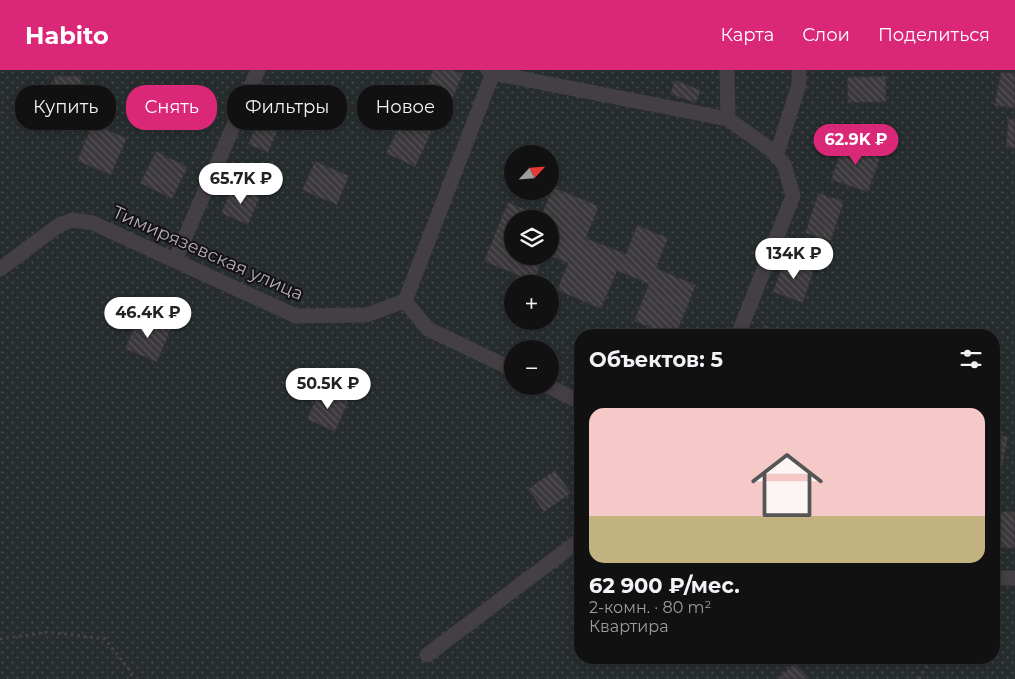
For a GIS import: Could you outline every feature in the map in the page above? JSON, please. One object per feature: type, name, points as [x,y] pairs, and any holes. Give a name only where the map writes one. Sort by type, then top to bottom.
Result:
[{"type":"street","points":[[175,260],[258,70]]},
{"type":"street","points":[[727,70],[728,118]]},
{"type":"street","points":[[776,156],[799,85],[799,70]]},
{"type":"street","points":[[504,365],[428,329],[405,301],[490,71],[728,118],[770,149],[784,164],[793,196],[740,329]]},
{"type":"street","name":"Тимирязевская улица","points":[[0,269],[59,225],[72,220],[94,223],[296,316],[366,315],[405,301]]},
{"type":"street","points":[[559,392],[574,399]]},
{"type":"street","points":[[427,655],[574,545]]},
{"type":"street","points":[[1000,578],[1015,578]]},
{"type":"path","points":[[0,639],[48,632],[105,639],[131,672],[132,679]]},
{"type":"path","points":[[919,679],[927,664]]},
{"type":"shaded area","points":[[0,70],[1015,70],[1015,679],[0,679]]},
{"type":"building","points":[[433,70],[454,70],[463,74],[453,98],[453,85],[427,85]]},
{"type":"building","points":[[1001,72],[1015,73],[1015,108],[994,106]]},
{"type":"building","points":[[54,76],[81,76],[81,85],[54,85]]},
{"type":"building","points":[[886,76],[886,102],[848,103],[847,77]]},
{"type":"building","points":[[675,80],[701,90],[696,103],[670,94]]},
{"type":"building","points":[[1008,119],[1015,119],[1015,148],[1006,147]]},
{"type":"building","points":[[90,130],[107,130],[127,138],[111,175],[77,161]]},
{"type":"building","points":[[254,130],[278,130],[268,153],[248,144]]},
{"type":"building","points":[[397,130],[428,130],[432,132],[415,167],[386,153]]},
{"type":"building","points":[[845,140],[882,153],[868,192],[831,180]]},
{"type":"building","points":[[156,151],[188,167],[172,199],[140,183]]},
{"type":"building","points":[[315,161],[349,176],[337,205],[302,190]]},
{"type":"building","points":[[234,185],[260,197],[248,225],[221,213]]},
{"type":"building","points":[[559,189],[599,206],[586,238],[626,254],[637,225],[668,238],[656,268],[696,285],[678,329],[653,329],[634,321],[649,284],[617,271],[601,309],[559,291],[559,285],[568,263],[559,260],[559,210],[543,210],[548,200],[559,200]]},
{"type":"building","points":[[818,193],[844,201],[831,241],[805,233]]},
{"type":"building","points":[[508,202],[527,210],[505,210]]},
{"type":"building","points":[[504,212],[504,265],[541,265],[537,275],[517,275],[484,261]]},
{"type":"building","points":[[785,257],[815,267],[803,303],[773,292]]},
{"type":"building","points":[[139,316],[171,329],[157,362],[125,349]]},
{"type":"building","points":[[764,325],[774,329],[762,329]]},
{"type":"building","points":[[321,388],[349,401],[335,432],[307,419]]},
{"type":"building","points":[[1000,435],[1008,437],[1000,478]]},
{"type":"building","points":[[555,470],[571,493],[544,512],[528,489]]},
{"type":"building","points":[[1000,511],[1015,512],[1015,549],[1000,547]]},
{"type":"building","points":[[796,664],[810,679],[777,679]]}]
